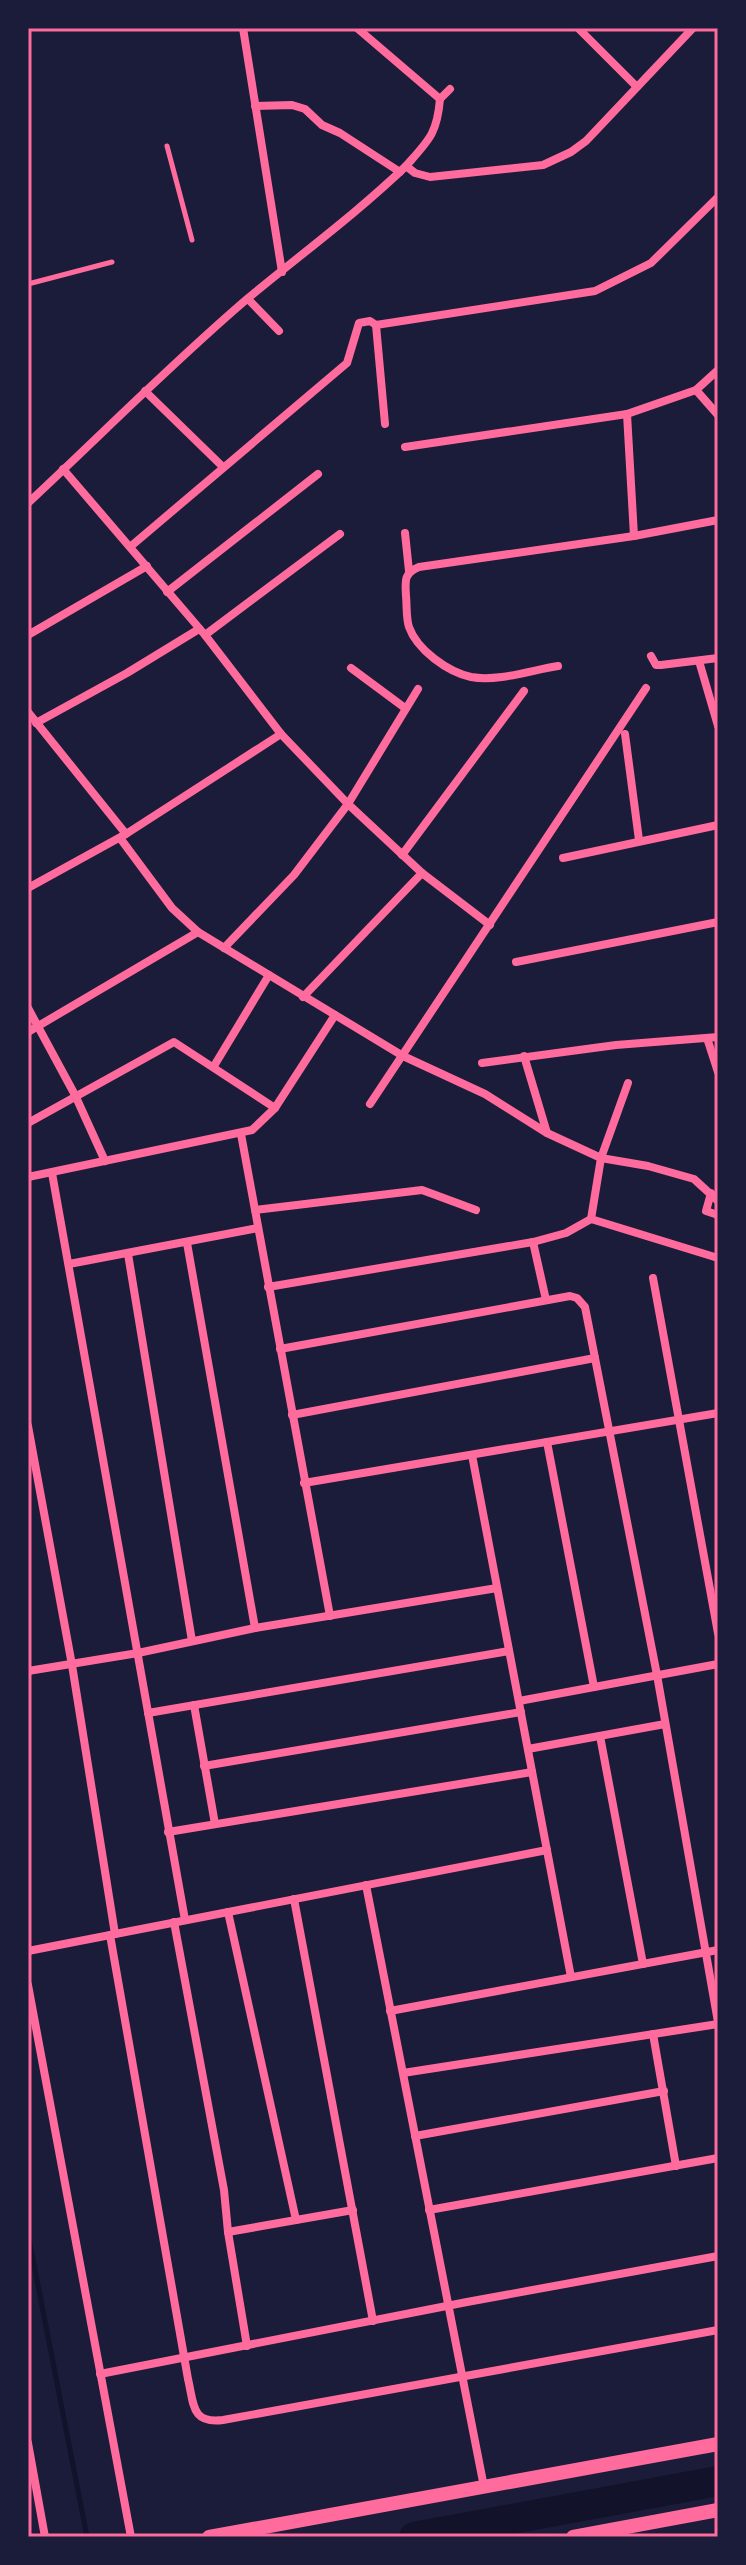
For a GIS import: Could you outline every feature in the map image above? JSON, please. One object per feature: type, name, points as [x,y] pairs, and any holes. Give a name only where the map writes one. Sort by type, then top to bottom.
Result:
[{"type":"main road","points":[[209,2537],[718,2444]]},
{"type":"main road","points":[[573,2537],[632,2531],[718,2510]]},
{"type":"street","points":[[243,28],[282,272]]},
{"type":"street","points":[[357,28],[440,99]]},
{"type":"street","points":[[578,28],[637,87]]},
{"type":"street","points":[[255,106],[292,105],[305,109],[322,125],[403,169],[430,177],[543,165],[586,141],[693,28]]},
{"type":"street","points":[[28,503],[145,391],[248,299],[403,169],[432,136],[438,120],[440,99],[450,89]]},
{"type":"street","points":[[130,547],[347,363],[359,323],[370,321],[376,325],[595,291],[651,263],[718,197]]},
{"type":"street","points":[[248,299],[279,331]]},
{"type":"street","points":[[376,325],[385,424]]},
{"type":"street","points":[[405,447],[627,414],[696,390],[718,370]]},
{"type":"street","points":[[696,390],[718,415]]},
{"type":"street","points":[[145,391],[223,467]]},
{"type":"street","points":[[627,414],[634,536]]},
{"type":"street","points":[[63,469],[202,632],[281,734],[402,855],[490,925]]},
{"type":"street","points":[[167,592],[318,474]]},
{"type":"street","points":[[409,571],[718,520]]},
{"type":"street","points":[[405,533],[409,571],[405,578],[408,624],[415,639],[439,663],[470,677],[486,678],[558,666]]},
{"type":"street","points":[[36,723],[202,632],[340,534]]},
{"type":"street","points":[[28,635],[147,566]]},
{"type":"street","points":[[651,656],[656,665],[718,658]]},
{"type":"street","points":[[699,661],[718,726]]},
{"type":"street","points":[[351,668],[405,708]]},
{"type":"street","points":[[370,1104],[646,688]]},
{"type":"street","points":[[224,948],[294,875],[348,804],[418,689]]},
{"type":"street","points":[[402,855],[524,691]]},
{"type":"street","points":[[28,712],[123,836],[172,908],[198,932],[403,1056],[485,1094],[547,1133],[601,1158],[648,1166],[694,1179],[718,1201]]},
{"type":"street","points":[[28,888],[123,836],[281,734]]},
{"type":"street","points":[[625,734],[639,840]]},
{"type":"street","points":[[563,858],[718,825]]},
{"type":"street","points":[[303,997],[422,873]]},
{"type":"street","points":[[516,962],[718,922]]},
{"type":"street","points":[[28,1032],[198,932]]},
{"type":"street","points":[[214,1066],[269,975]]},
{"type":"street","points":[[28,1008],[75,1095],[105,1161]]},
{"type":"street","points":[[28,1177],[252,1130],[275,1108],[335,1015]]},
{"type":"street","points":[[482,1063],[616,1045],[718,1037]]},
{"type":"street","points":[[707,1038],[718,1072]]},
{"type":"street","points":[[28,1123],[172,1042],[214,1066],[275,1108]]},
{"type":"street","points":[[524,1056],[547,1133]]},
{"type":"street","points":[[591,1219],[601,1158],[628,1083]]},
{"type":"street","points":[[241,1134],[330,1616]]},
{"type":"street","points":[[52,1173],[185,1920]]},
{"type":"street","points":[[255,1210],[422,1190],[476,1210]]},
{"type":"street","points":[[711,1193],[706,1211],[718,1215]]},
{"type":"street","points":[[268,1287],[533,1242],[566,1233],[591,1219],[718,1258]]},
{"type":"street","points":[[69,1264],[258,1228]]},
{"type":"street","points":[[533,1242],[546,1300]]},
{"type":"street","points":[[187,1243],[255,1628]]},
{"type":"street","points":[[128,1254],[192,1641]]},
{"type":"street","points":[[653,1278],[718,1633]]},
{"type":"street","points":[[280,1349],[570,1296],[577,1298],[585,1307],[657,1675],[706,1952],[718,2023],[403,2073]]},
{"type":"street","points":[[292,1415],[595,1358]]},
{"type":"street","points":[[304,1483],[718,1413]]},
{"type":"street","points":[[28,1426],[32,1466],[72,1665],[139,2114],[197,2413],[207,2421],[718,2330]]},
{"type":"street","points":[[547,1442],[594,1687]]},
{"type":"street","points":[[472,1455],[571,1977]]},
{"type":"street","points":[[28,1671],[138,1653],[255,1628],[497,1588]]},
{"type":"street","points":[[148,1713],[509,1651]]},
{"type":"street","points":[[519,1701],[718,1664]]},
{"type":"street","points":[[194,1705],[215,1824]]},
{"type":"street","points":[[204,1766],[521,1712]]},
{"type":"street","points":[[528,1749],[665,1724]]},
{"type":"street","points":[[600,1736],[643,1964]]},
{"type":"street","points":[[168,1832],[532,1772]]},
{"type":"street","points":[[28,1951],[547,1850]]},
{"type":"street","points":[[366,1885],[484,2487]]},
{"type":"street","points":[[294,1899],[373,2321]]},
{"type":"street","points":[[228,1912],[296,2220]]},
{"type":"street","points":[[174,1922],[224,2190],[247,2346]]},
{"type":"street","points":[[390,2011],[718,1950]]},
{"type":"street","points":[[28,1985],[131,2537]]},
{"type":"street","points":[[653,2034],[676,2166]]},
{"type":"street","points":[[415,2136],[664,2091]]},
{"type":"street","points":[[429,2210],[718,2158]]},
{"type":"street","points":[[228,2232],[353,2210]]},
{"type":"street","points":[[100,2374],[718,2256]]},
{"type":"street","points":[[28,2443],[45,2537]]},
{"type":"lane","points":[[167,146],[192,240]]},
{"type":"lane","points":[[28,284],[112,262]]},
{"type":"waterway","points":[[28,2234],[87,2537]]},
{"type":"waterway","points":[[414,2537],[718,2481]]}]
